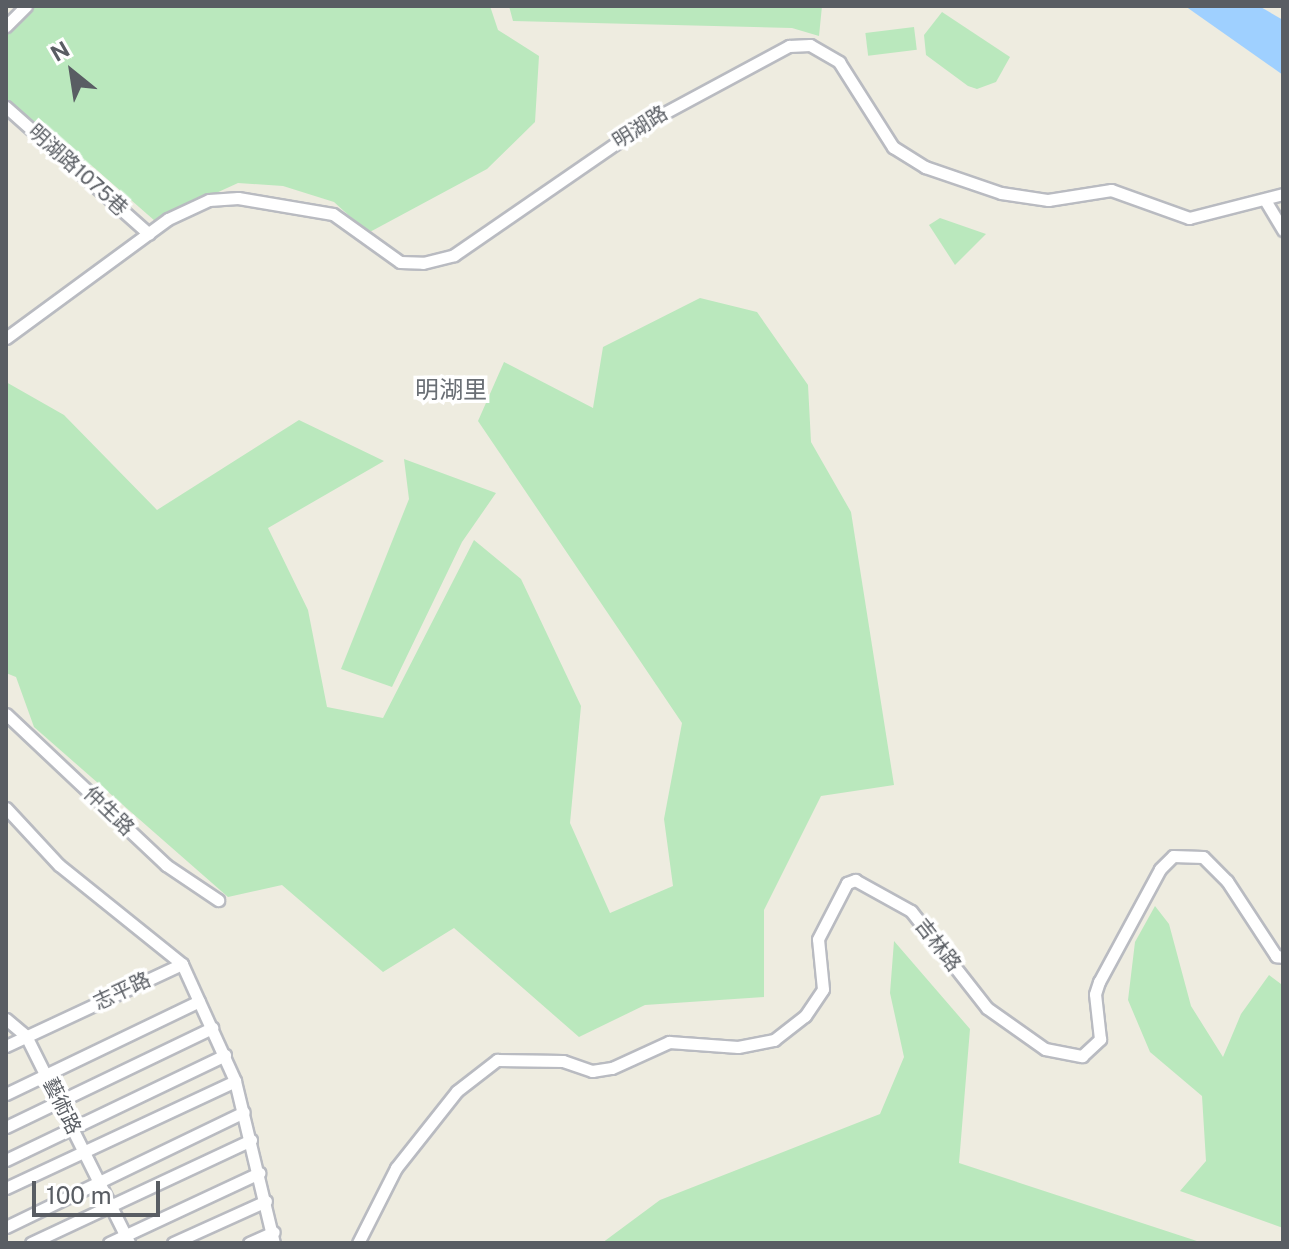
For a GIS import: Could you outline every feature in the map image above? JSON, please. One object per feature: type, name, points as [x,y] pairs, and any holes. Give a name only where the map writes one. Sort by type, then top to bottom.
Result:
[{"type":"street","points":[[6,26],[26,6]]},
{"type":"street","name":"明湖路","points":[[6,338],[149,234],[209,200],[238,198],[333,214],[400,262],[423,263],[454,255],[644,124],[789,46],[810,45],[839,62],[893,147],[925,167],[1001,193],[1048,200],[1111,190],[1189,218],[1283,194]]},
{"type":"street","name":"明湖路1075巷","points":[[6,107],[149,234]]},
{"type":"street","points":[[1265,200],[1283,230]]},
{"type":"street","name":"仲生路","points":[[6,714],[166,865],[218,900]]},
{"type":"street","points":[[6,808],[59,865],[182,964],[235,1081],[266,1201],[274,1237],[249,1243]]},
{"type":"street","name":"吉林路","points":[[358,1243],[396,1168],[457,1091],[497,1060],[563,1061],[592,1071],[612,1068],[669,1042],[738,1047],[774,1040],[805,1016],[823,989],[818,939],[847,883],[855,880],[911,911],[987,1008],[1045,1049],[1082,1056],[1100,1039],[1095,994],[1099,982],[1160,869],[1173,856],[1203,857],[1227,881],[1276,956],[1283,957]]},
{"type":"street","name":"志平路","points":[[6,1046],[182,964]]},
{"type":"street","points":[[6,1094],[199,1001]]},
{"type":"street","name":"藝術路","points":[[6,1019],[26,1036],[128,1239]]},
{"type":"street","points":[[6,1127],[212,1028]]},
{"type":"street","points":[[6,1160],[225,1055]]},
{"type":"street","points":[[6,1188],[235,1081]]},
{"type":"street","points":[[6,1227],[244,1112]]},
{"type":"street","points":[[31,1243],[251,1140]]},
{"type":"street","points":[[109,1243],[128,1239],[259,1173]]},
{"type":"street","points":[[173,1243],[266,1201]]},
{"type":"green space","points":[[26,6],[490,6],[498,30],[539,56],[535,122],[487,169],[368,233],[334,202],[283,186],[238,183],[155,221],[91,165],[83,172],[6,107],[6,26]]},
{"type":"green space","points":[[509,6],[822,6],[819,36],[792,28],[513,21]]},
{"type":"green space","points":[[942,12],[1010,57],[996,82],[977,89],[968,86],[926,55],[924,35]]},
{"type":"green space","points":[[914,27],[917,50],[868,56],[865,33]]},
{"type":"green space","points":[[940,218],[986,234],[955,265],[929,225]]},
{"type":"green space","points":[[700,298],[757,312],[808,385],[811,442],[851,512],[894,785],[821,796],[764,910],[764,997],[645,1005],[579,1037],[454,928],[383,972],[282,885],[228,897],[34,727],[16,677],[6,673],[6,382],[64,415],[157,510],[299,420],[384,461],[268,528],[308,610],[327,707],[383,718],[474,540],[521,579],[581,706],[570,823],[610,913],[673,886],[664,819],[682,723],[478,421],[504,362],[593,408],[603,347]]},
{"type":"green space","points":[[404,459],[496,493],[462,542],[392,687],[341,669],[409,499]]},
{"type":"green space","points":[[1155,906],[1169,924],[1191,1006],[1223,1057],[1241,1014],[1269,975],[1281,984],[1283,1228],[1180,1191],[1206,1161],[1202,1096],[1150,1052],[1128,1000],[1135,942]]},
{"type":"green space","points":[[894,941],[970,1029],[959,1163],[1203,1243],[602,1243],[660,1200],[880,1114],[904,1057],[890,993]]},
{"type":"water","points":[[1185,6],[1259,6],[1283,20],[1283,75]]},
{"type":"district","name":"明湖里","points":[[451,390]]}]
